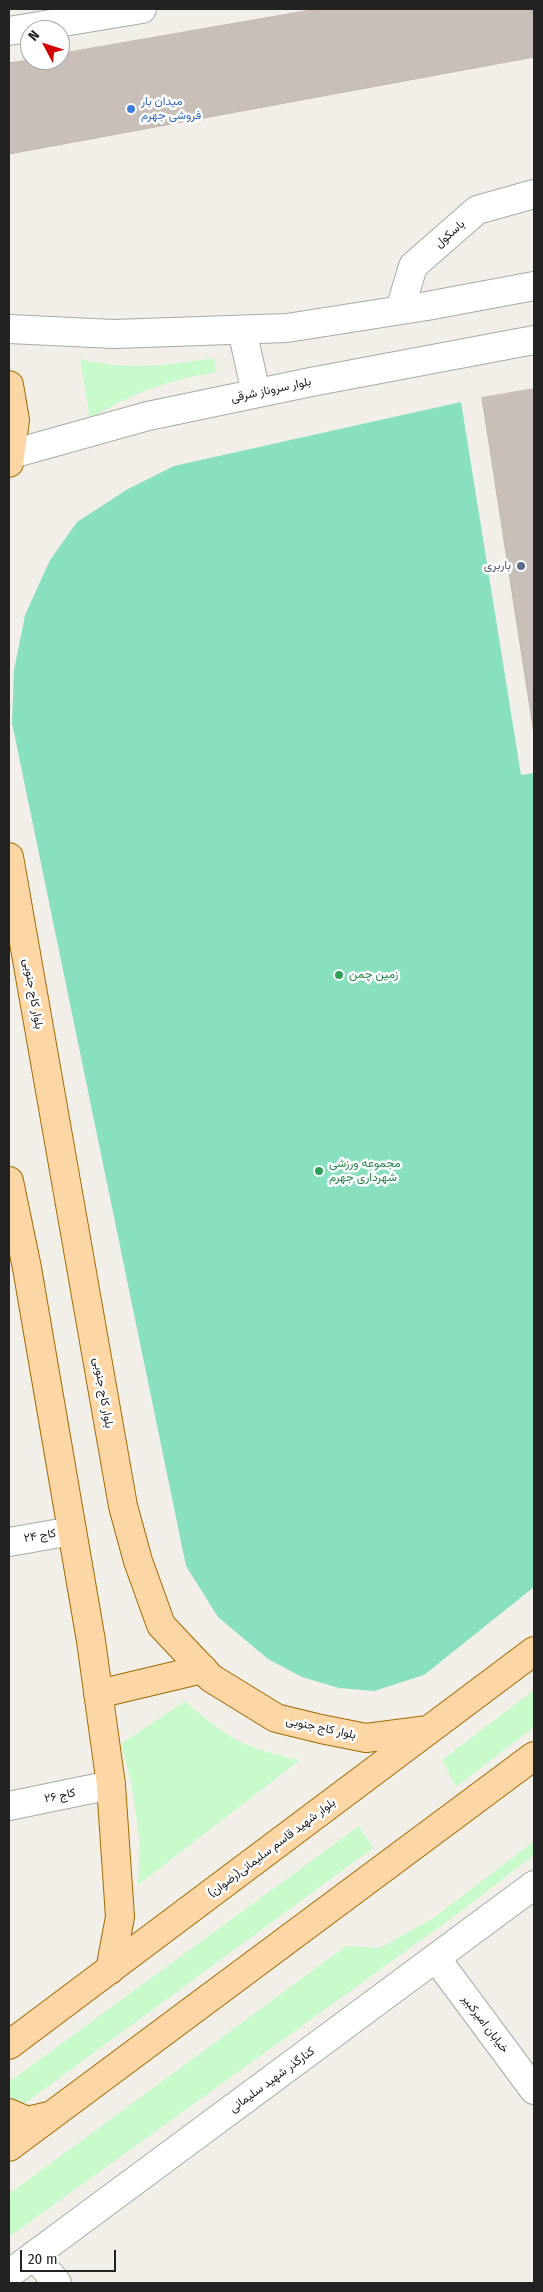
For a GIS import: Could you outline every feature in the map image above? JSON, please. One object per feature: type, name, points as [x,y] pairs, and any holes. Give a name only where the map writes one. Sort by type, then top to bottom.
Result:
[{"type":"main road","points":[[9,385],[15,420],[10,459]]},
{"type":"main road","name":"بلوار کاج جنوبی","points":[[9,857],[123,1506],[138,1561],[161,1625],[211,1678],[276,1718],[366,1738],[428,1730]]},
{"type":"main road","points":[[9,1181],[27,1268],[72,1531],[111,1785],[120,1917],[110,1970]]},
{"type":"main road","name":"بلوار شهید قاسم سلیمانی(رضوان)","points":[[9,2045],[534,1651]]},
{"type":"main road","points":[[98,1694],[203,1669]]},
{"type":"main road","points":[[9,2147],[48,2116],[534,1756]]},
{"type":"main road","points":[[9,2113],[27,2121],[48,2116]]},
{"type":"street","points":[[9,31],[140,9]]},
{"type":"street","name":"باسکول","points":[[400,310],[413,266],[477,210],[534,194]]},
{"type":"street","points":[[9,329],[114,334],[287,328],[534,286]]},
{"type":"street","points":[[242,330],[256,393]]},
{"type":"street","name":"بلوار سروناز شرقی","points":[[10,459],[148,416],[256,393],[534,340]]},
{"type":"street","name":"کاج ۲۴","points":[[9,1542],[72,1531]]},
{"type":"street","name":"کاج ۲۶","points":[[9,1806],[111,1785]]},
{"type":"street","name":"کنارگذر شهید سلیمانی","points":[[9,2274],[534,1885]]},
{"type":"street","name":"خیابان امیرکبیر","points":[[436,1958],[534,2090]]},
{"type":"street","points":[[34,2255],[57,2283]]},
{"type":"green space","points":[[214,358],[216,372],[182,379],[151,389],[121,402],[90,419],[80,359],[114,365],[147,366]]},
{"type":"green space","name":"مجموعه ورزشی شهرداری جهرم","points":[[461,402],[521,775],[534,773],[534,1587],[424,1675],[374,1691],[339,1688],[302,1677],[268,1659],[218,1617],[186,1566],[12,723],[14,670],[25,615],[50,560],[77,522],[128,489],[174,466]]},
{"type":"green space","points":[[534,1690],[534,1727],[456,1787],[442,1760]]},
{"type":"green space","points":[[185,1701],[199,1714],[238,1740],[265,1751],[300,1760],[138,1885],[140,1843],[131,1781],[121,1744]]},
{"type":"green space","points":[[359,1826],[373,1848],[9,2115],[9,2082]]},
{"type":"green space","points":[[534,1841],[534,1855],[460,1912],[9,2237],[9,2194],[346,1946],[380,1948],[435,1917]]},
{"type":"building","name":"میدان بار فروشی جهرم","points":[[317,9],[534,9],[534,57],[9,154],[9,63],[20,61],[20,70],[70,70],[70,52]]},
{"type":"building","name":"باربری","points":[[534,389],[534,734],[482,398]]},
{"type":"place","name":"میدان بار فروشی جهرم","points":[[131,109]]},
{"type":"place","name":"باربری","points":[[521,566]]},
{"type":"place","name":"زمین چمن","points":[[339,975]]},
{"type":"place","name":"مجموعه ورزشی شهرداری جهرم","points":[[319,1171]]}]
